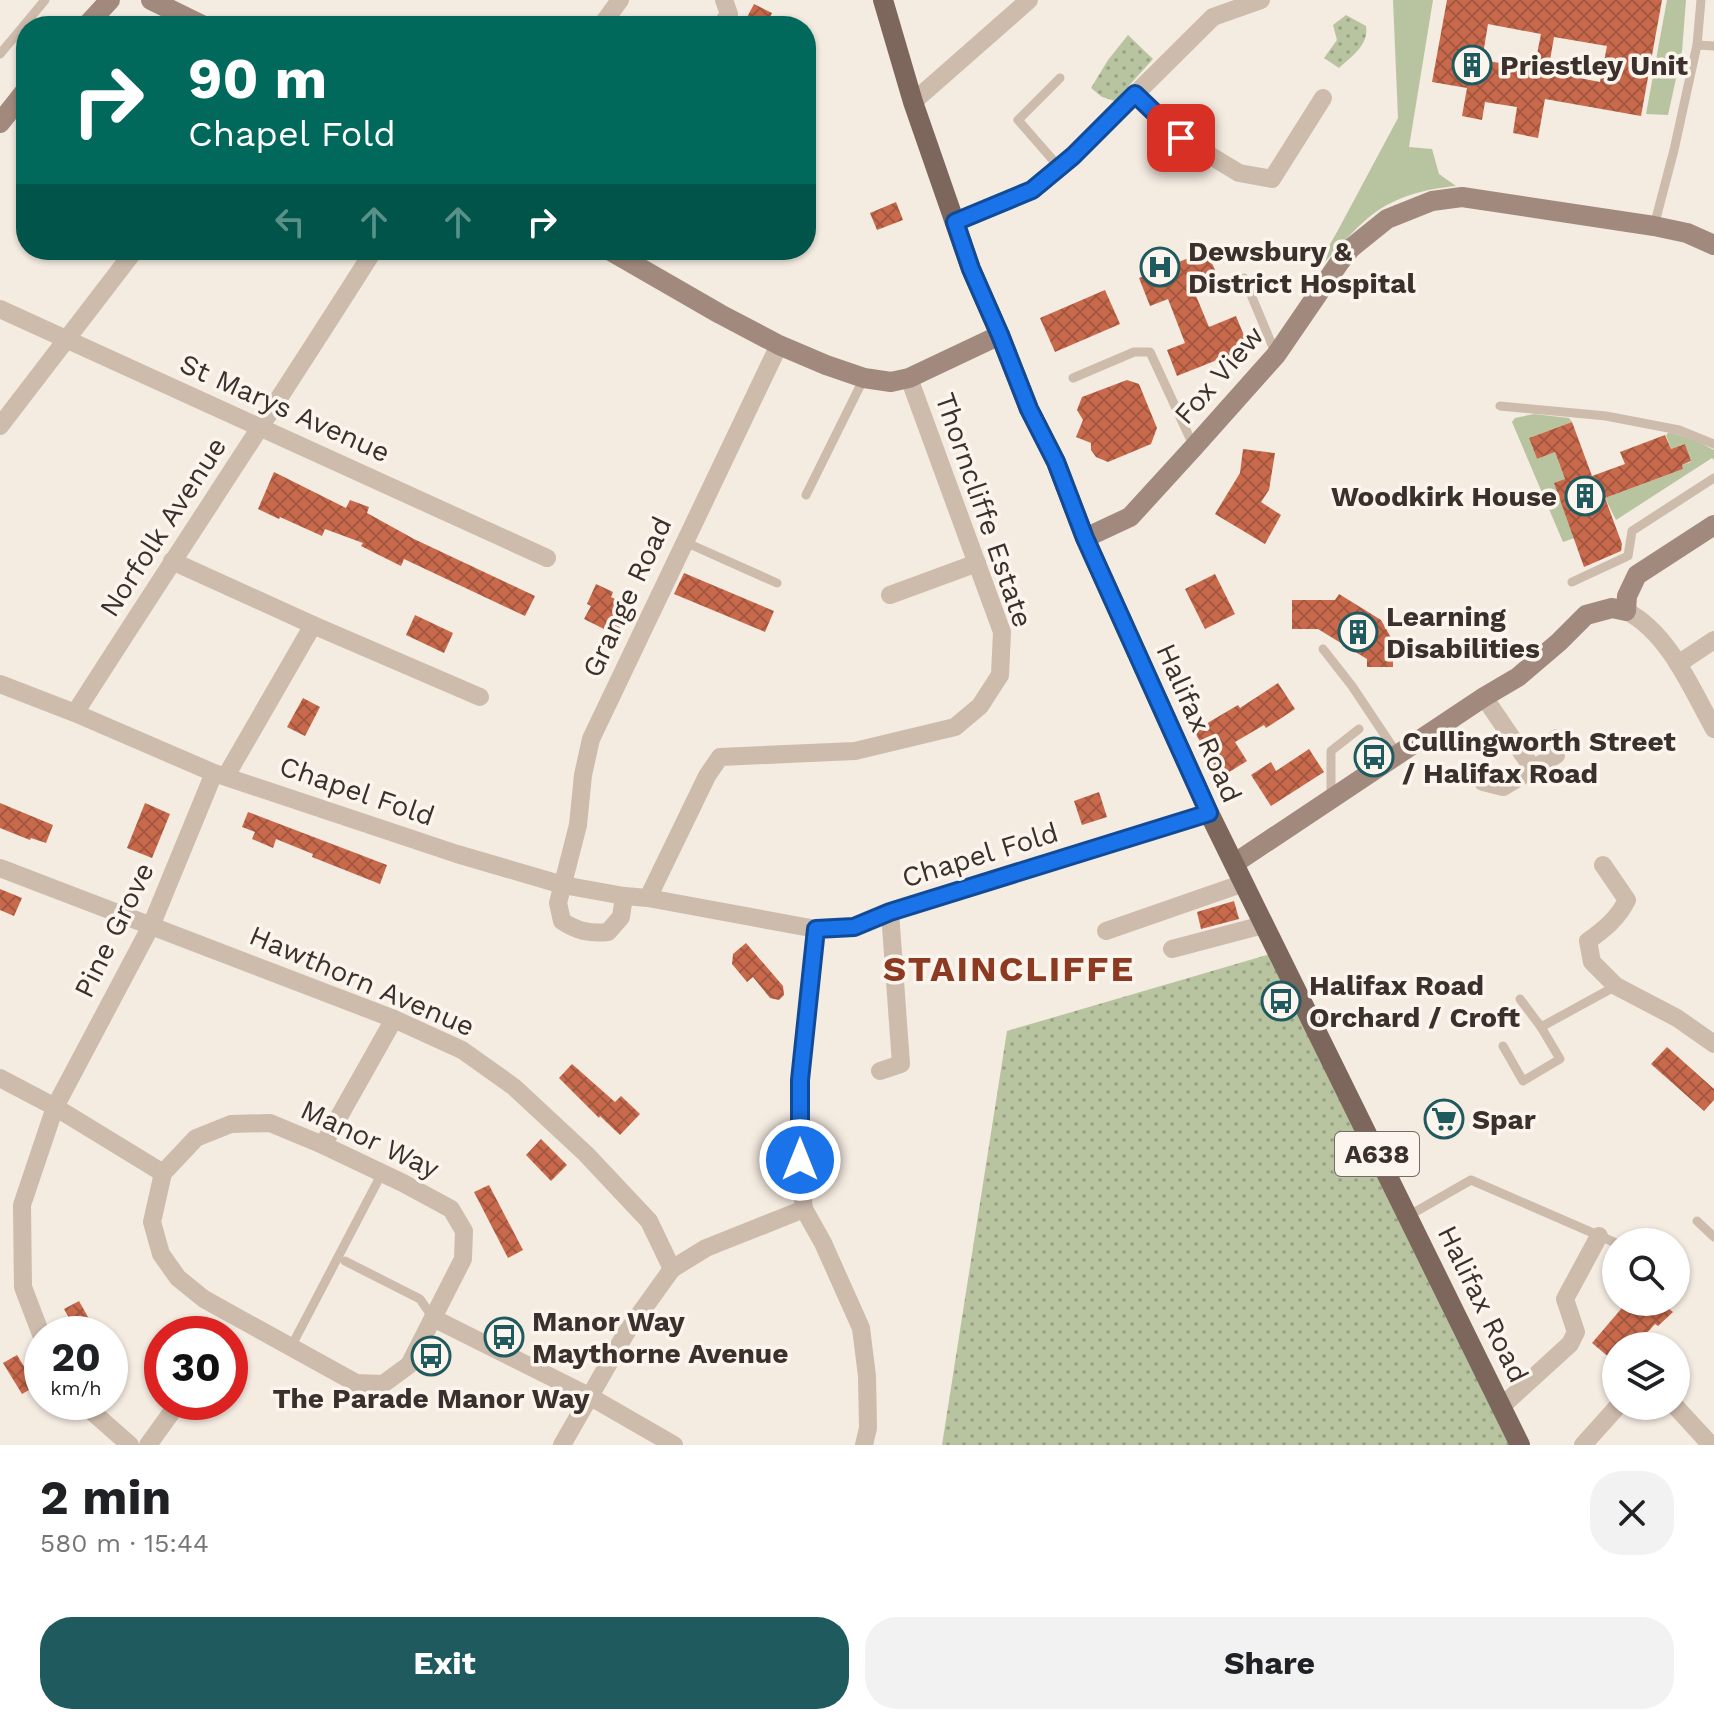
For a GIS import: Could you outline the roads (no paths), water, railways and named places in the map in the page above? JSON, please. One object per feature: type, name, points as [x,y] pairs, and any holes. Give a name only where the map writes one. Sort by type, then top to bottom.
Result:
[{"type":"main road","name":"Halifax Road","points":[[883,0],[913,102],[971,269],[1029,409],[1056,462],[1085,538],[1209,813],[1520,1445]]},
{"type":"street","points":[[95,16],[110,0]]},
{"type":"street","points":[[151,0],[184,16]]},
{"type":"street","points":[[913,102],[1029,0]]},
{"type":"street","points":[[955,222],[1032,190],[1073,156],[1213,17],[1261,0]]},
{"type":"street","points":[[1135,94],[1181,138],[1239,173],[1272,179],[1323,98]]},
{"type":"street","points":[[0,123],[16,103]]},
{"type":"street","name":"Fox View","points":[[1085,538],[1130,517],[1276,355],[1351,248],[1387,219],[1432,201],[1462,197],[1654,226],[1687,233],[1714,245]]},
{"type":"street","points":[[0,426],[127,260]]},
{"type":"street","name":"Norfolk Avenue","points":[[75,713],[368,260]]},
{"type":"street","points":[[626,260],[779,345],[864,378],[891,382],[909,378],[1000,335]]},
{"type":"street","name":"St Marys Avenue","points":[[0,309],[547,558]]},
{"type":"street","name":"Grange Road","points":[[563,885],[578,825],[583,775],[591,739],[779,345]]},
{"type":"street","name":"Thorncliffe Estate","points":[[648,898],[707,776],[720,757],[855,751],[955,727],[980,706],[1000,675],[1002,632],[909,378]]},
{"type":"street","points":[[1626,611],[1627,596],[1637,575],[1714,525]]},
{"type":"street","points":[[172,561],[480,697]]},
{"type":"street","points":[[890,595],[977,563]]},
{"type":"street","points":[[1235,863],[1518,677],[1586,615],[1612,608],[1639,618],[1678,664],[1714,729]]},
{"type":"street","name":"Pine Grove","points":[[34,1316],[23,1287],[22,1205],[55,1107],[151,926],[220,775],[313,625]]},
{"type":"street","points":[[1678,664],[1714,640]]},
{"type":"street","name":"Chapel Fold","points":[[0,684],[220,775],[457,854],[563,885],[816,929],[854,927],[890,912],[1209,813]]},
{"type":"street","points":[[1484,697],[1533,769]]},
{"type":"street","points":[[1483,782],[1503,787],[1556,755],[1557,738]]},
{"type":"street","points":[[1603,865],[1627,900],[1620,914],[1588,941],[1592,962],[1616,986],[1677,1018],[1714,1044]]},
{"type":"street","name":"Hawthorn Avenue","points":[[0,868],[394,1019],[462,1050],[514,1087],[586,1154],[649,1221],[672,1269]]},
{"type":"street","points":[[1106,931],[1244,883]]},
{"type":"street","points":[[563,885],[558,903],[562,921],[576,930],[608,932],[621,917],[624,896]]},
{"type":"street","points":[[880,1071],[901,1064],[890,912]]},
{"type":"street","points":[[1172,949],[1263,925]]},
{"type":"street","points":[[816,929],[800,1080],[800,1166],[804,1209],[823,1243],[861,1328],[867,1376],[868,1428],[864,1445]]},
{"type":"street","points":[[323,1145],[394,1019]]},
{"type":"street","points":[[0,1078],[55,1107],[163,1173]]},
{"type":"street","name":"Manor Way","points":[[235,1316],[204,1299],[178,1278],[161,1254],[152,1222],[163,1173],[196,1138],[231,1124],[270,1123],[323,1145],[451,1209],[464,1231],[463,1259],[409,1365],[383,1384],[356,1383],[248,1323]]},
{"type":"street","points":[[562,1445],[626,1333],[672,1269],[706,1248],[804,1209]]},
{"type":"street","points":[[1502,1406],[1570,1344],[1576,1332],[1565,1299],[1602,1248]]},
{"type":"street","points":[[433,1318],[589,1396],[674,1445]]},
{"type":"street","points":[[102,1420],[130,1445]]},
{"type":"street","points":[[148,1445],[166,1420]]},
{"type":"street","points":[[1583,1445],[1605,1420]]},
{"type":"street","points":[[1688,1420],[1711,1445]]},
{"type":"lane","points":[[32,16],[45,0]]},
{"type":"lane","points":[[1654,226],[1697,45],[1701,0]]},
{"type":"lane","points":[[0,54],[16,35]]},
{"type":"lane","points":[[1697,45],[1714,46]]},
{"type":"lane","points":[[1059,167],[1018,120],[1060,78]]},
{"type":"lane","points":[[1244,278],[1276,355]]},
{"type":"lane","points":[[1073,378],[1134,352],[1150,352],[1194,447]]},
{"type":"lane","points":[[806,495],[864,378]]},
{"type":"lane","points":[[1500,406],[1606,416],[1679,430],[1714,444]]},
{"type":"lane","points":[[1572,582],[1628,556],[1632,531],[1714,478]]},
{"type":"lane","points":[[685,542],[777,583]]},
{"type":"lane","points":[[1323,649],[1398,755]]},
{"type":"lane","points":[[1331,799],[1331,751],[1359,729]]},
{"type":"lane","points":[[1541,1027],[1616,986]]},
{"type":"lane","points":[[1503,1046],[1523,1081],[1560,1059],[1520,999]]},
{"type":"lane","points":[[291,1348],[382,1173]]},
{"type":"lane","points":[[1408,1216],[1471,1180],[1602,1237]]},
{"type":"lane","points":[[1697,1221],[1714,1237]]},
{"type":"lane","points":[[345,1261],[420,1299],[433,1318]]},
{"type":"place","name":"Priestley Unit","points":[[1472,65]]},
{"type":"place","name":"Dewsbury & District Hospital","points":[[1160,267]]},
{"type":"place","name":"Woodkirk House","points":[[1585,496]]},
{"type":"place","name":"Learning Disabilities","points":[[1358,632]]},
{"type":"place","name":"Cullingworth Street / Halifax Road","points":[[1374,757]]},
{"type":"place","name":"Halifax Road Orchard / Croft","points":[[1281,1001]]},
{"type":"place","name":"Spar","points":[[1444,1119]]},
{"type":"place","name":"Manor Way Maythorne Avenue","points":[[504,1337]]},
{"type":"place","name":"The Parade Manor Way","points":[[431,1356]]},
{"type":"district","name":"STAINCLIFFE","points":[[1009,969]]}]
